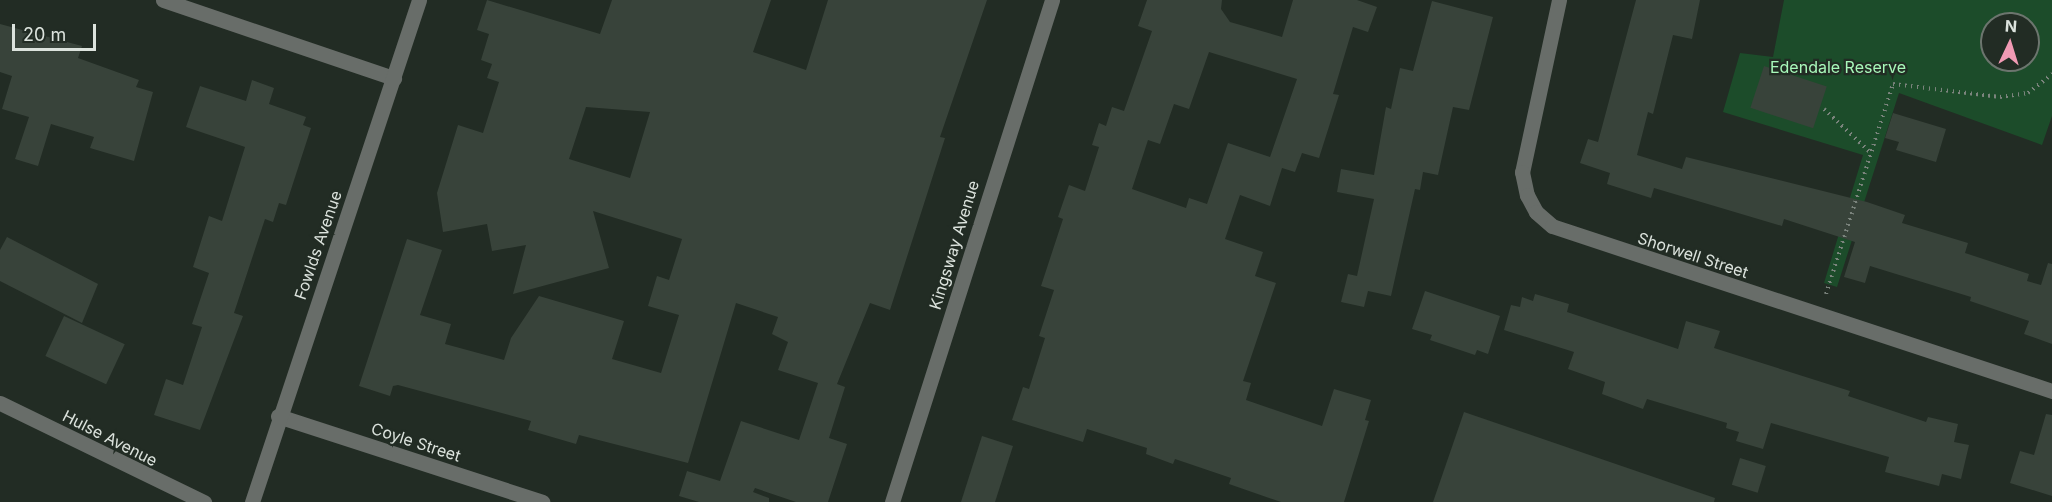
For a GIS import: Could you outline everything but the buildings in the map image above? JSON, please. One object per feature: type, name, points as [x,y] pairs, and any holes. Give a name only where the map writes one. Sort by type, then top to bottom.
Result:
[{"type":"street","points":[[162,0],[394,78]]},
{"type":"street","name":"Fowlds Avenue","points":[[252,502],[278,416],[419,0]]},
{"type":"street","name":"Kingsway Avenue","points":[[892,502],[1052,0]]},
{"type":"street","name":"Shorwell Street","points":[[1559,0],[1522,172],[1531,204],[1552,226],[2052,391]]},
{"type":"street","name":"Hulse Avenue","points":[[0,403],[204,502]]},
{"type":"street","name":"Coyle Street","points":[[278,416],[542,502]]},
{"type":"path","points":[[1825,298],[1893,84],[2000,97],[2028,93],[2052,74]]},
{"type":"path","points":[[1824,109],[1871,153]]},
{"type":"green space","name":"Edendale Reserve","points":[[1784,0],[2052,0],[2052,116],[2042,145],[1899,93],[1837,287],[1824,283],[1863,155],[1723,112],[1740,53],[1773,57]]}]
